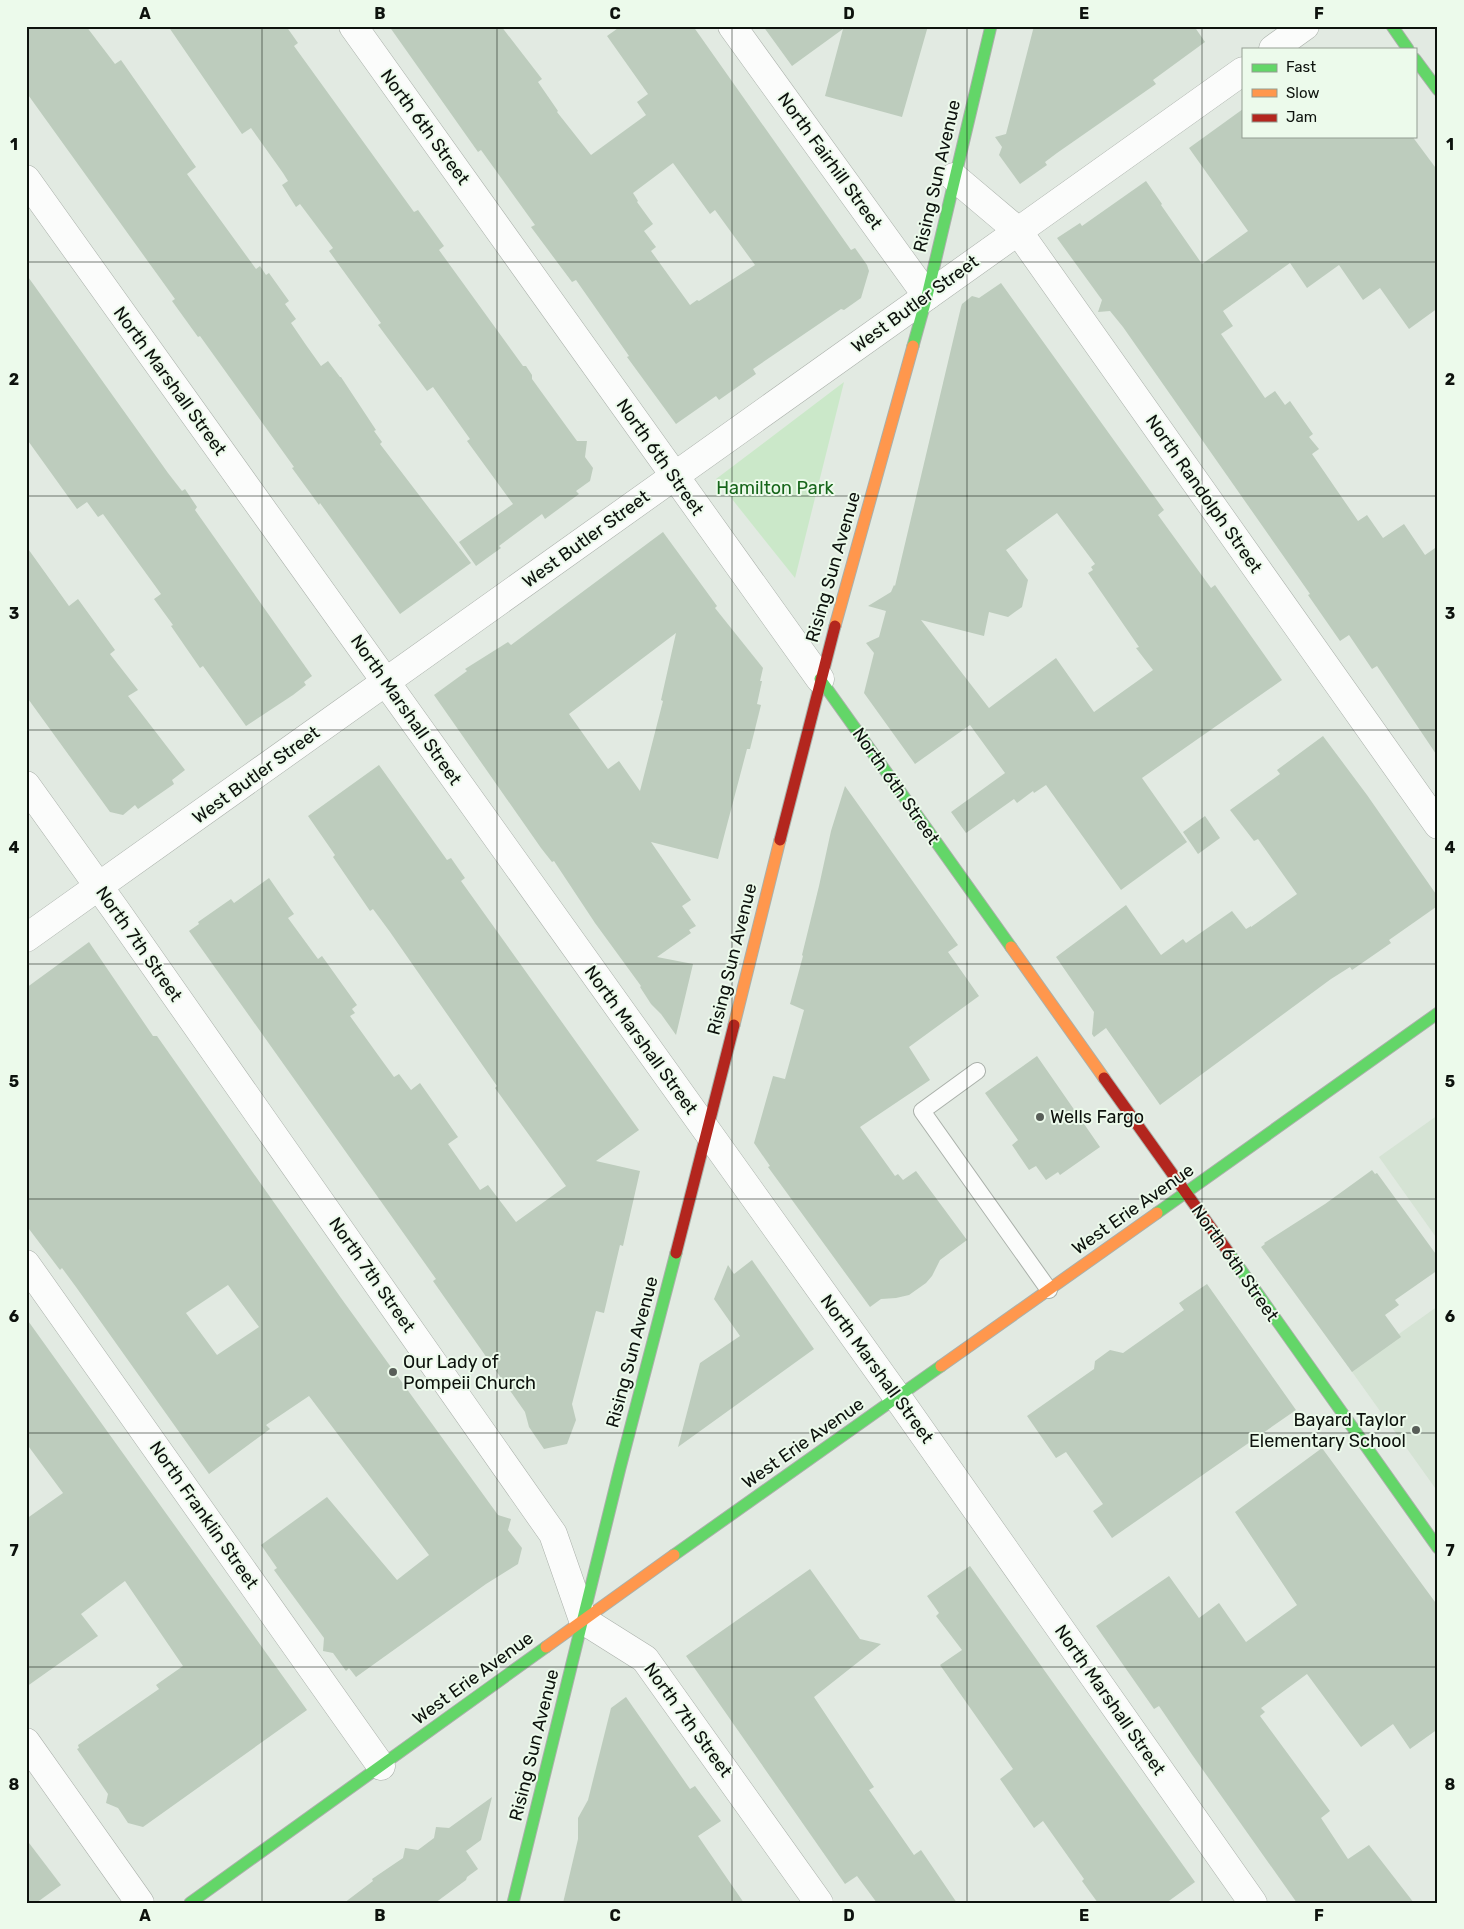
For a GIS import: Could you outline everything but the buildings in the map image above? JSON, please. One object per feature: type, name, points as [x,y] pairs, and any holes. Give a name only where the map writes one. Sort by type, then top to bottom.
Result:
[{"type":"street","name":"North 6th Street","points":[[353,26],[1438,1548]]},
{"type":"street","name":"North Fairhill Street","points":[[732,26],[927,296]]},
{"type":"street","name":"Rising Sun Avenue","points":[[513,1903],[582,1620],[707,1132],[820,679],[927,296],[991,26]]},
{"type":"street","points":[[1274,48],[1305,26]]},
{"type":"street","points":[[1392,26],[1407,48]]},
{"type":"street","points":[[1416,60],[1438,90]]},
{"type":"street","name":"West Butler Street","points":[[26,938],[1242,72]]},
{"type":"street","name":"North Randolph Street","points":[[954,177],[1018,231],[1438,825]]},
{"type":"street","name":"North Marshall Street","points":[[26,179],[898,1398],[1253,1903]]},
{"type":"street","name":"North 7th Street","points":[[26,785],[554,1534],[582,1620],[645,1659],[819,1903]]},
{"type":"street","name":"West Erie Avenue","points":[[190,1903],[582,1620],[898,1398],[1438,1013]]},
{"type":"street","name":"North Franklin Street","points":[[26,1264],[381,1766]]},
{"type":"street","points":[[26,1742],[140,1903]]},
{"type":"lane","points":[[978,1071],[922,1111],[1049,1290]]},
{"type":"shaded area","points":[[1438,1115],[1438,1240],[1379,1157]]},
{"type":"shaded area","name":"Bayard Taylor Elementary School","points":[[1438,1306],[1438,1492],[1350,1369]]},
{"type":"green space","name":"Hamilton Park","points":[[844,382],[795,578],[716,479]]},
{"type":"traffic: fast","points":[[913,346],[927,296],[991,26]]},
{"type":"traffic: fast","points":[[1392,26],[1407,48]]},
{"type":"traffic: fast","points":[[1416,60],[1438,90]]},
{"type":"traffic: fast","points":[[820,679],[1011,947]]},
{"type":"traffic: fast","points":[[1157,1213],[1438,1013]]},
{"type":"traffic: fast","points":[[513,1903],[620,1468],[676,1253]]},
{"type":"traffic: fast","points":[[1229,1253],[1438,1548]]},
{"type":"traffic: fast","points":[[674,1555],[941,1366]]},
{"type":"traffic: fast","points":[[190,1903],[546,1647]]},
{"type":"traffic: slow","points":[[835,626],[913,346]]},
{"type":"traffic: slow","points":[[734,1025],[780,840]]},
{"type":"traffic: slow","points":[[1011,947],[1104,1078]]},
{"type":"traffic: slow","points":[[941,1366],[1157,1213]]},
{"type":"traffic: slow","points":[[546,1647],[674,1555]]},
{"type":"traffic: jam","points":[[780,840],[835,626]]},
{"type":"traffic: jam","points":[[676,1253],[734,1025]]},
{"type":"traffic: jam","points":[[1104,1078],[1229,1253]]},
{"type":"place","name":"Wells Fargo","points":[[1040,1117]]},
{"type":"place","name":"Our Lady of Pompeii Church","points":[[393,1372]]},
{"type":"place","name":"Bayard Taylor Elementary School","points":[[1416,1430]]}]
